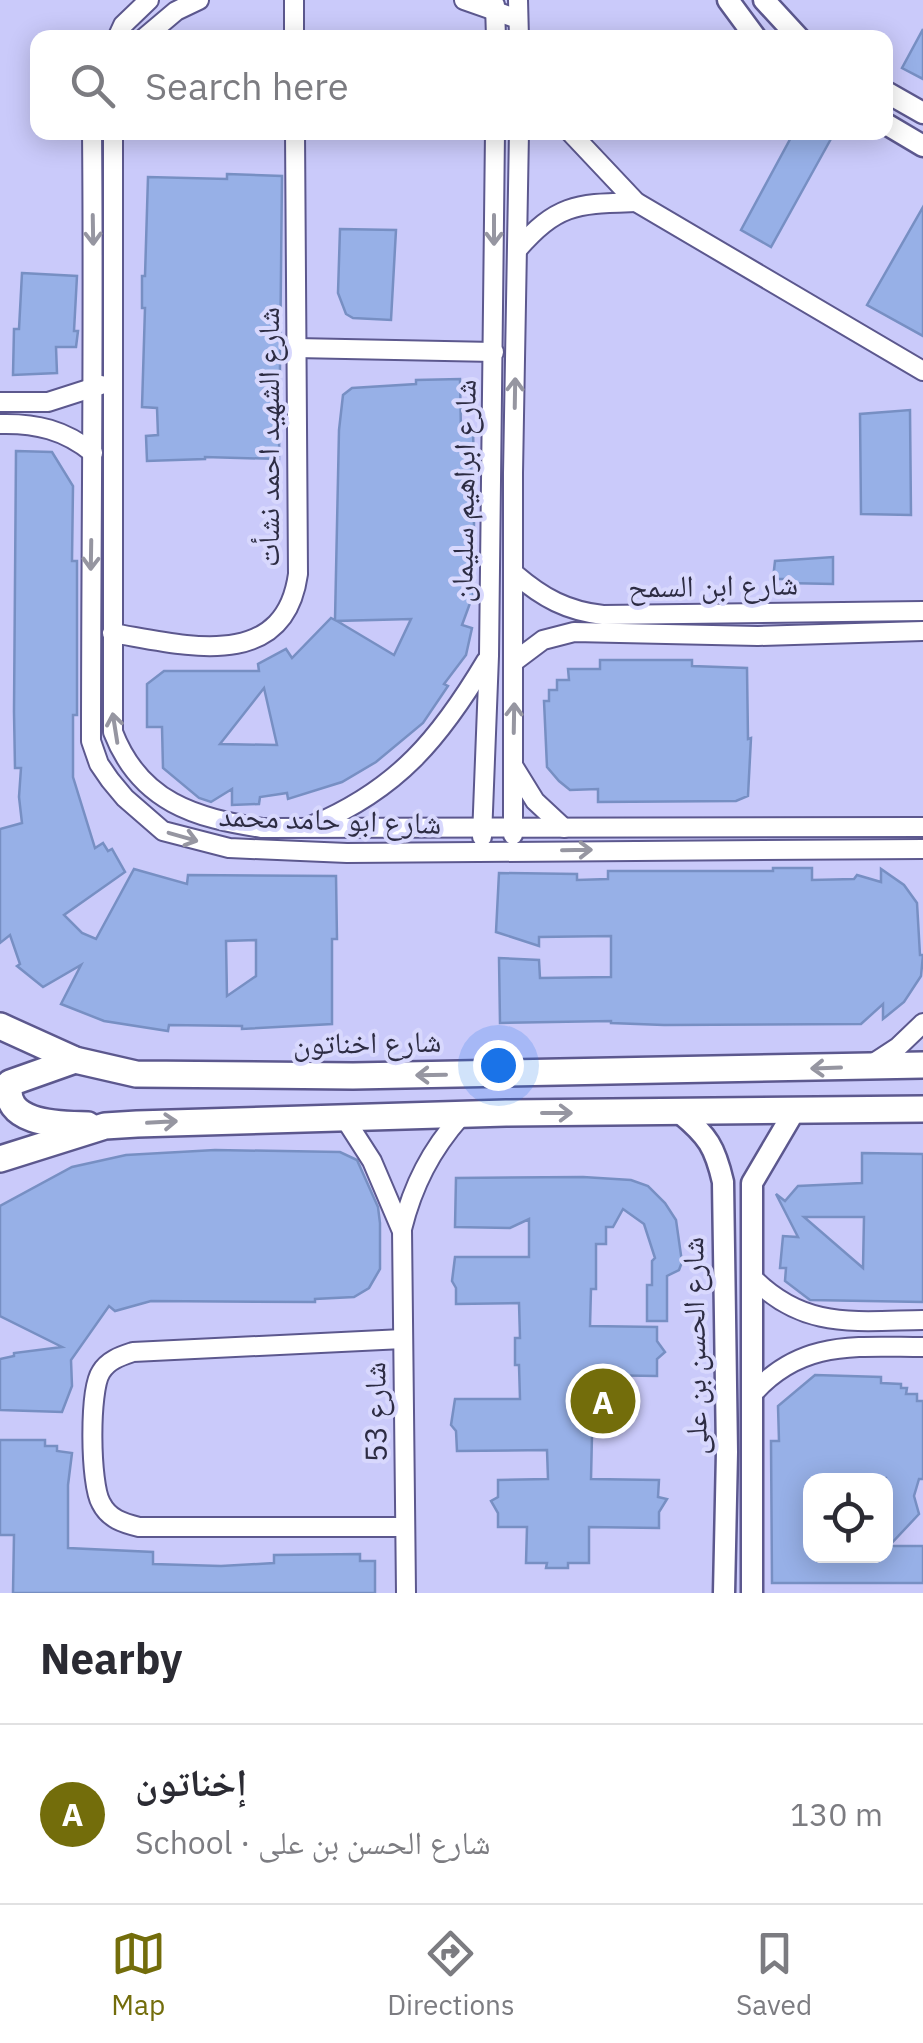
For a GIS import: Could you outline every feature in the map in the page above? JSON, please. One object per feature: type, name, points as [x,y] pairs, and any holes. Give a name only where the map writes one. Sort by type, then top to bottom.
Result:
[{"type":"main road","name":"شارع اخناتون","points":[[0,1026],[75,1060],[136,1074],[227,1076],[923,1065]]},
{"type":"main road","points":[[75,1060],[10,1083],[4,1090],[5,1109],[21,1121],[105,1126],[227,1119],[923,1109]]},
{"type":"main road","points":[[0,1160],[105,1126]]},
{"type":"street","points":[[121,30],[148,0]]},
{"type":"street","points":[[153,30],[176,11],[198,0]]},
{"type":"street","points":[[294,0],[294,30]]},
{"type":"street","points":[[464,0],[495,6],[519,19]]},
{"type":"street","points":[[728,0],[750,30]]},
{"type":"street","points":[[764,0],[792,30]]},
{"type":"street","points":[[893,96],[923,113]]},
{"type":"street","points":[[893,128],[923,146]]},
{"type":"street","name":"شارع ابو حامد محمد","points":[[92,140],[95,386],[91,740],[99,764],[110,780],[163,832],[230,848],[347,853],[923,848]]},
{"type":"street","points":[[110,780],[128,765],[113,732],[113,140]]},
{"type":"street","name":"شارع الشهيد احمد نشأت","points":[[112,633],[211,648],[234,646],[254,638],[285,614],[295,593],[295,140]]},
{"type":"street","name":"شارع ابراهيم سليمان","points":[[482,851],[489,656],[495,140]]},
{"type":"street","name":"شارع ابراهيم سليمان","points":[[513,850],[513,473],[519,140]]},
{"type":"street","points":[[578,140],[636,202],[923,371]]},
{"type":"street","points":[[517,250],[540,226],[566,208],[636,202]]},
{"type":"street","points":[[296,348],[494,352]]},
{"type":"street","points":[[0,402],[48,402],[95,386],[115,384]]},
{"type":"street","points":[[0,424],[25,423],[53,430],[79,441],[93,453]]},
{"type":"street","name":"شارع ابن السمح","points":[[515,574],[558,605],[603,616],[923,611]]},
{"type":"street","name":"شارع ابن السمح","points":[[515,661],[543,640],[574,632],[758,636],[923,631]]},
{"type":"street","points":[[302,829],[358,802],[422,753],[448,724],[489,656]]},
{"type":"street","name":"شارع ابو حامد محمد","points":[[128,765],[175,806],[197,816],[262,828],[923,827]]},
{"type":"street","points":[[514,767],[535,800],[564,828]]},
{"type":"street","points":[[870,1066],[923,1023]]},
{"type":"street","name":"شارع الحسن بن على","points":[[752,1593],[752,1183],[795,1110]]},
{"type":"street","name":"شارع الحسن بن على","points":[[680,1112],[708,1138],[716,1152],[723,1182],[728,1452],[724,1593]]},
{"type":"street","name":"شارع 53","points":[[406,1593],[402,1230],[417,1180],[436,1146],[461,1116]]},
{"type":"street","name":"شارع 53","points":[[345,1119],[378,1172],[402,1230]]},
{"type":"street","points":[[723,1182],[736,1168],[743,1170],[752,1183]]},
{"type":"street","points":[[751,1276],[775,1299],[804,1314],[831,1321],[923,1320]]},
{"type":"street","points":[[830,1348],[831,1321]]},
{"type":"street","points":[[402,1339],[133,1352],[116,1358],[102,1370],[94,1388],[94,1485],[109,1515],[123,1524],[139,1527],[405,1527]]},
{"type":"street","points":[[750,1396],[779,1368],[830,1348],[923,1347]]},
{"type":"street","points":[[728,1452],[751,1450]]},
{"type":"building","points":[[923,29],[923,79],[902,68]]},
{"type":"building","points":[[790,140],[830,140],[771,247],[741,230]]},
{"type":"building","points":[[227,174],[282,176],[279,459],[205,457],[147,461],[146,436],[158,435],[157,408],[142,407],[142,276],[148,177],[227,179]]},
{"type":"building","points":[[923,207],[923,336],[867,305]]},
{"type":"building","points":[[340,229],[396,230],[391,320],[353,318],[346,314],[338,293]]},
{"type":"building","points":[[22,273],[77,276],[76,347],[56,347],[57,373],[13,375],[14,329],[19,329]]},
{"type":"building","points":[[460,379],[461,433],[473,432],[473,595],[462,625],[472,628],[466,655],[444,684],[448,686],[423,723],[376,762],[342,782],[288,799],[287,793],[260,797],[259,804],[232,805],[232,789],[211,802],[199,798],[163,768],[162,727],[147,727],[147,684],[164,671],[259,671],[258,664],[286,649],[292,658],[331,618],[335,620],[343,395],[352,388],[416,384],[416,380]],"holes":[[[411,619],[394,655],[337,621]],[[264,688],[277,745],[220,744]]]},
{"type":"building","points":[[910,410],[911,515],[861,514],[860,414]]},
{"type":"building","points":[[16,451],[52,452],[73,486],[77,715],[73,715],[73,777],[95,848],[103,843],[108,851],[112,849],[125,872],[64,915],[82,933],[96,939],[134,869],[187,884],[188,875],[336,876],[332,1024],[242,1029],[169,1025],[168,1031],[104,1021],[61,1004],[81,965],[43,987],[17,966],[20,964],[10,935],[0,943],[0,829],[22,823],[21,768],[15,768]],"holes":[[[256,940],[256,976],[227,996],[226,941]]]},
{"type":"building","points":[[833,557],[833,584],[773,579],[775,561]]},
{"type":"building","points":[[600,660],[692,660],[692,666],[747,668],[748,739],[751,738],[748,796],[736,801],[598,802],[598,789],[570,790],[559,781],[547,767],[544,701],[549,701],[549,690],[557,690],[557,680],[569,680],[568,669],[600,669]]},
{"type":"building","points":[[812,868],[812,880],[854,879],[857,875],[881,882],[881,869],[904,885],[917,903],[923,955],[921,976],[904,1002],[883,1019],[883,1004],[861,1024],[500,1023],[499,958],[539,960],[540,978],[611,977],[611,936],[539,937],[539,946],[496,932],[499,873],[577,874],[577,880],[608,879],[608,871]]},
{"type":"building","points":[[215,1150],[340,1152],[357,1160],[378,1207],[380,1223],[380,1269],[369,1288],[354,1297],[315,1302],[151,1301],[115,1311],[109,1306],[71,1360],[72,1386],[62,1412],[0,1410],[0,1359],[14,1353],[62,1347],[0,1316],[0,1206],[72,1167],[126,1155]]},
{"type":"building","points":[[862,1153],[923,1154],[923,1302],[810,1300],[785,1281],[786,1268],[780,1268],[783,1236],[798,1237],[776,1194],[785,1201],[798,1186],[862,1183]],"holes":[[[804,1217],[864,1217],[863,1268]]]},
{"type":"building","points":[[456,1178],[631,1180],[648,1186],[676,1220],[682,1262],[679,1270],[667,1276],[667,1321],[647,1321],[647,1285],[652,1285],[655,1258],[644,1224],[623,1209],[613,1227],[606,1227],[606,1244],[596,1244],[596,1289],[591,1289],[590,1326],[657,1327],[657,1341],[665,1352],[657,1359],[657,1376],[592,1375],[591,1413],[598,1413],[598,1435],[592,1435],[591,1479],[659,1480],[658,1497],[667,1499],[659,1512],[659,1528],[589,1527],[589,1563],[546,1568],[547,1563],[526,1563],[527,1527],[498,1527],[498,1513],[491,1501],[498,1497],[498,1480],[548,1479],[547,1450],[457,1451],[456,1431],[451,1425],[455,1399],[520,1399],[519,1365],[515,1365],[515,1338],[520,1338],[519,1303],[456,1304],[452,1281],[455,1257],[529,1257],[529,1219],[510,1228],[455,1227]]},
{"type":"building","points":[[815,1375],[881,1377],[881,1383],[901,1384],[901,1388],[907,1388],[906,1394],[917,1394],[917,1401],[923,1401],[923,1479],[919,1479],[914,1496],[919,1514],[893,1542],[893,1473],[803,1473],[803,1563],[893,1563],[893,1546],[923,1546],[923,1583],[772,1583],[771,1441],[779,1441],[778,1406]]},
{"type":"building","points":[[0,1440],[45,1440],[45,1446],[57,1446],[57,1451],[72,1453],[68,1548],[153,1552],[153,1564],[221,1566],[274,1563],[274,1555],[360,1554],[360,1561],[375,1561],[375,1593],[13,1593],[14,1535],[0,1535]]},
{"type":"place","name":"إخناتون","points":[[603,1401]]}]
